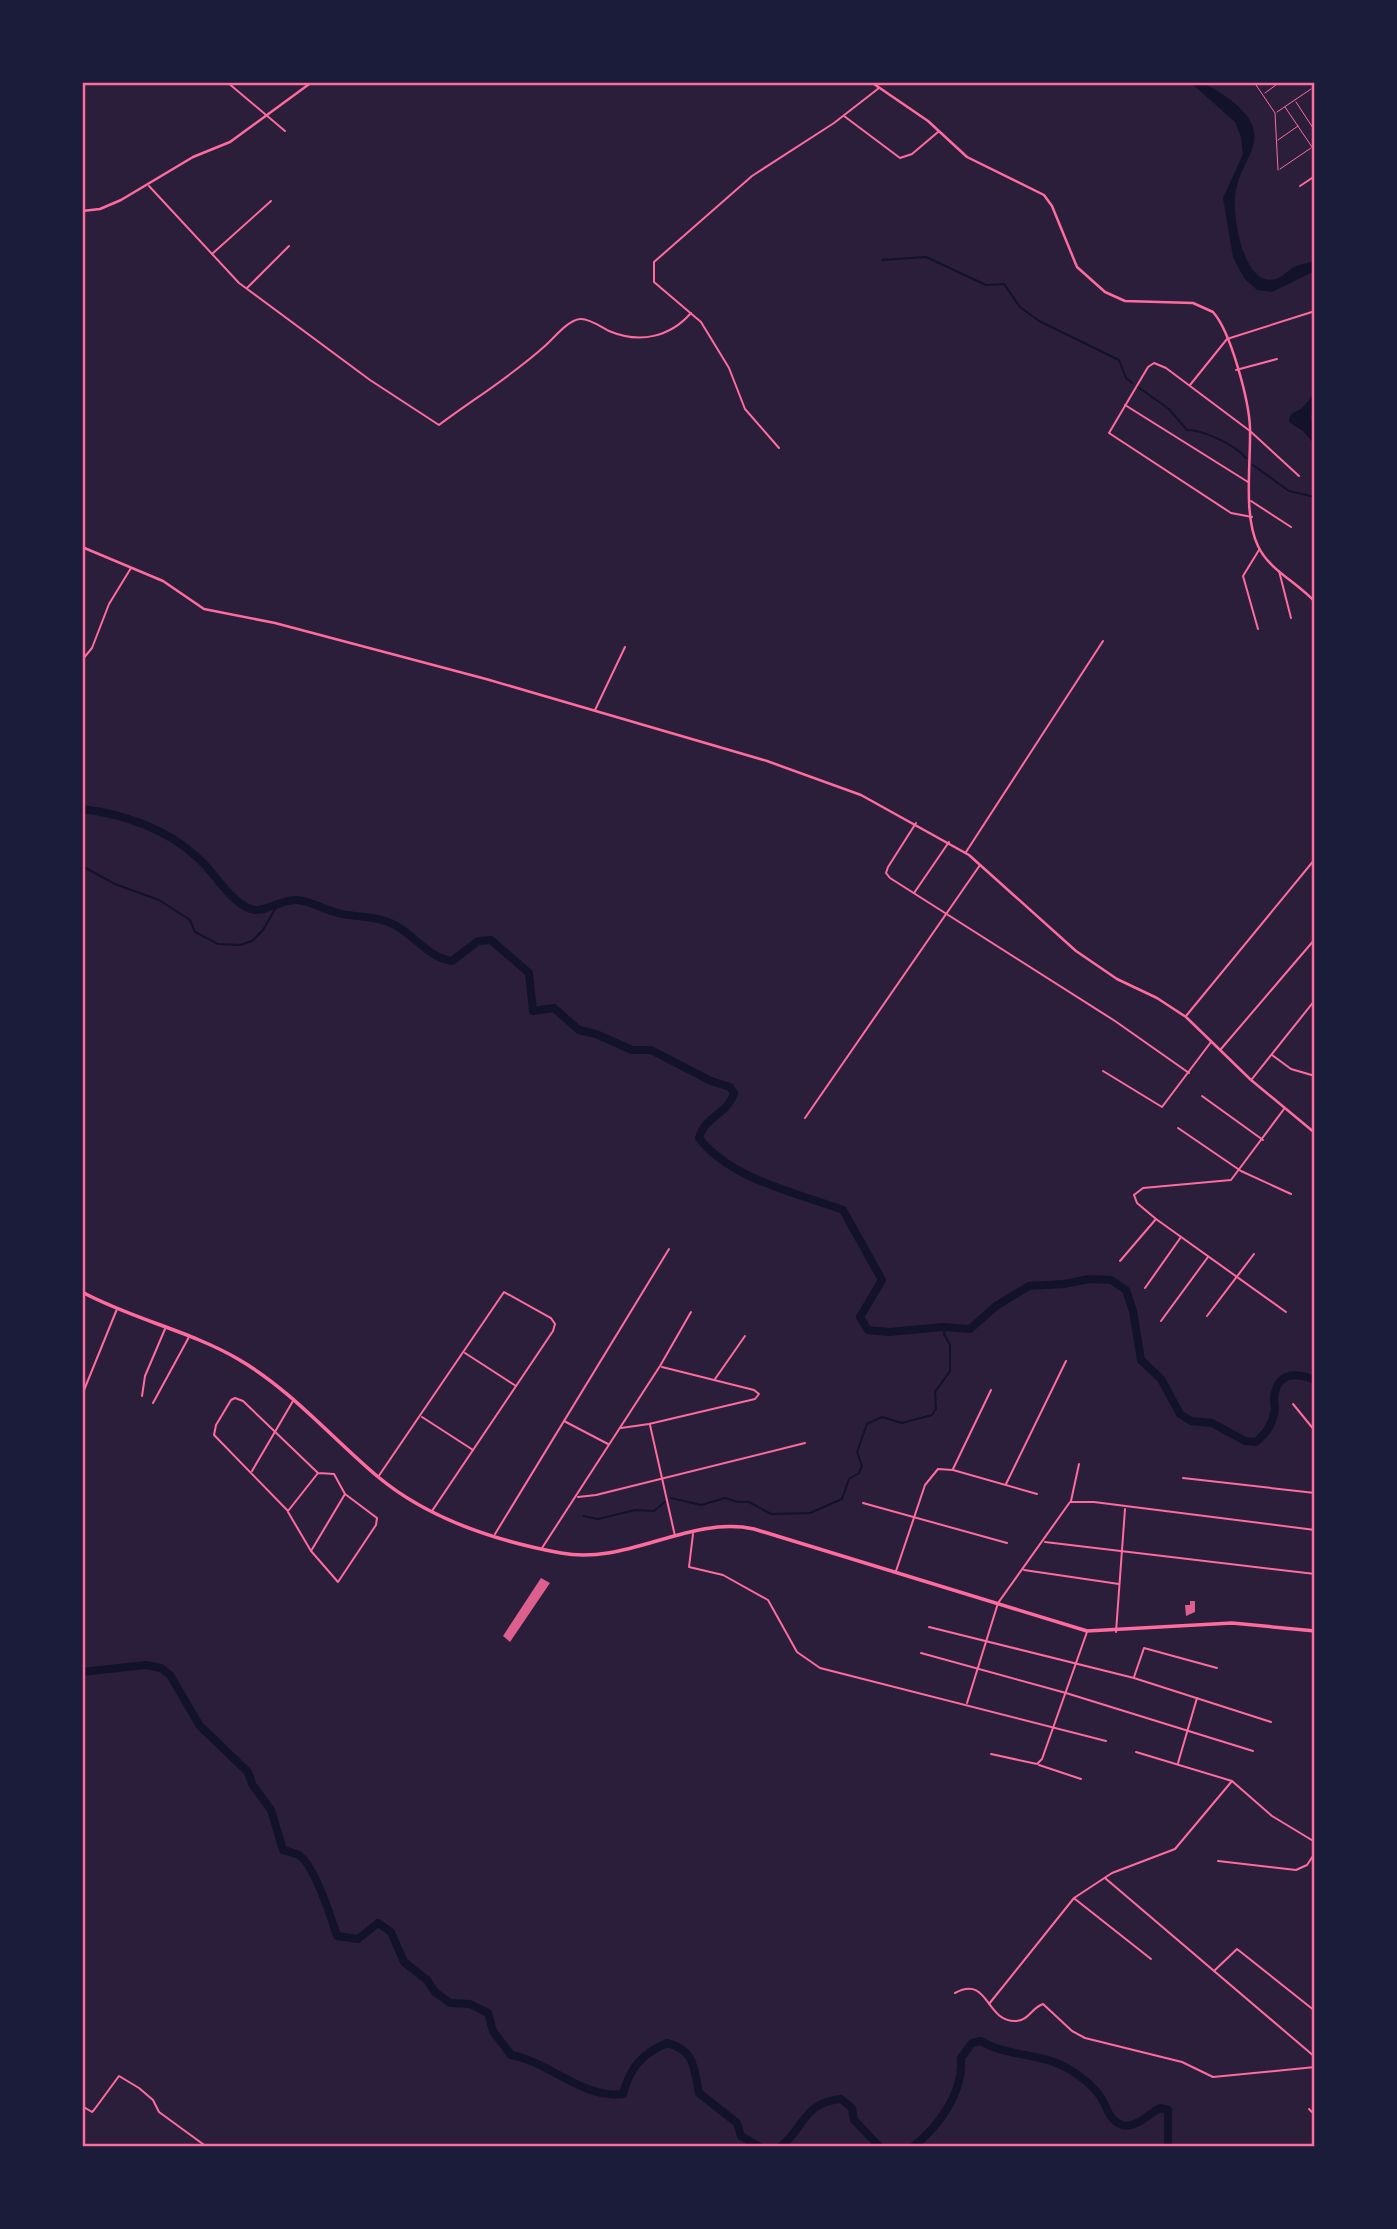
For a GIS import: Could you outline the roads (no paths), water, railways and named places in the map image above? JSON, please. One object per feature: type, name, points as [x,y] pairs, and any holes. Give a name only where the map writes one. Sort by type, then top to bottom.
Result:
[{"type":"main road","points":[[82,1292],[239,1360],[293,1401],[378,1477],[432,1512],[541,1549],[588,1556],[736,1525],[1087,1631],[1116,1632],[1232,1623],[1315,1632]]},
{"type":"street","points":[[227,82],[285,131]]},
{"type":"street","points":[[82,211],[104,207],[148,185],[193,156],[230,142],[312,82]]},
{"type":"street","points":[[871,82],[939,131],[967,157],[1044,195],[1052,206],[1077,267],[1093,284],[1125,301],[1193,303],[1207,307],[1219,318],[1236,370],[1250,431],[1249,482],[1252,517],[1260,550],[1315,602]]},
{"type":"street","points":[[1311,82],[1314,88]]},
{"type":"street","points":[[779,448],[744,409],[713,338],[691,313],[654,282],[652,271],[661,252],[752,176],[843,116],[880,87]]},
{"type":"street","points":[[843,116],[900,158],[912,153],[939,131]]},
{"type":"street","points":[[1300,186],[1315,176]]},
{"type":"street","points":[[148,185],[247,289],[370,380],[439,425],[520,369],[573,321],[587,321],[620,334],[647,337],[666,334],[679,327],[691,313]]},
{"type":"street","points":[[212,254],[271,201]]},
{"type":"street","points":[[247,289],[289,246]]},
{"type":"street","points":[[1189,386],[1227,339],[1315,312]]},
{"type":"street","points":[[1236,370],[1277,359]]},
{"type":"street","points":[[1252,517],[1231,513],[1109,433],[1140,377],[1154,363],[1166,368],[1250,431],[1299,476]]},
{"type":"street","points":[[1124,405],[1249,482]]},
{"type":"street","points":[[1251,501],[1291,527]]},
{"type":"street","points":[[82,547],[163,581],[204,609],[300,629],[595,711],[794,770],[872,800],[966,853],[1076,951],[1117,979],[1157,998],[1186,1017],[1251,1080],[1315,1133]]},
{"type":"street","points":[[1258,629],[1242,576],[1251,559],[1260,550]]},
{"type":"street","points":[[82,660],[92,648],[109,604],[131,567]]},
{"type":"street","points":[[1279,570],[1278,579],[1291,618]]},
{"type":"street","points":[[966,853],[1103,641]]},
{"type":"street","points":[[595,711],[625,646]]},
{"type":"street","points":[[915,823],[886,873],[913,894],[1115,1021],[1189,1073]]},
{"type":"street","points":[[913,894],[949,842]]},
{"type":"street","points":[[1186,1017],[1315,859]]},
{"type":"street","points":[[806,1118],[981,865]]},
{"type":"street","points":[[1221,1049],[1315,939]]},
{"type":"street","points":[[1251,1080],[1315,1000]]},
{"type":"street","points":[[1103,1071],[1161,1107],[1212,1041]]},
{"type":"street","points":[[1271,1055],[1291,1069],[1315,1076]]},
{"type":"street","points":[[1202,1096],[1263,1140]]},
{"type":"street","points":[[1284,1109],[1241,1171],[1231,1180],[1137,1190],[1134,1199],[1156,1219],[1238,1275],[1286,1312]]},
{"type":"street","points":[[1178,1128],[1241,1171],[1291,1194]]},
{"type":"street","points":[[1120,1261],[1156,1219]]},
{"type":"street","points":[[1145,1287],[1181,1236]]},
{"type":"street","points":[[494,1535],[669,1249]]},
{"type":"street","points":[[1207,1316],[1254,1254]]},
{"type":"street","points":[[1161,1321],[1209,1256]]},
{"type":"street","points":[[378,1477],[504,1292],[551,1318],[555,1324],[553,1331],[432,1512]]},
{"type":"street","points":[[82,1395],[118,1308]]},
{"type":"street","points":[[541,1549],[660,1366],[691,1312]]},
{"type":"street","points":[[142,1396],[145,1376],[165,1328]]},
{"type":"street","points":[[714,1380],[745,1336]]},
{"type":"street","points":[[153,1403],[189,1337]]},
{"type":"street","points":[[464,1352],[517,1387]]},
{"type":"street","points":[[1006,1485],[1066,1361]]},
{"type":"street","points":[[620,1428],[649,1424],[755,1399],[759,1394],[660,1366]]},
{"type":"street","points":[[953,1469],[991,1390]]},
{"type":"street","points":[[235,1398],[243,1401],[318,1473],[334,1474],[345,1494],[375,1515],[377,1521],[345,1577],[338,1583],[311,1551],[288,1511],[251,1472],[216,1439],[216,1425],[235,1398]]},
{"type":"street","points":[[251,1472],[293,1401]]},
{"type":"street","points":[[1293,1404],[1315,1431]]},
{"type":"street","points":[[421,1416],[474,1451]]},
{"type":"street","points":[[563,1420],[609,1445]]},
{"type":"street","points":[[649,1424],[675,1537]]},
{"type":"street","points":[[577,1497],[596,1495],[805,1443]]},
{"type":"street","points":[[967,1705],[998,1603],[1070,1502],[1079,1464]]},
{"type":"street","points":[[896,1572],[933,1472],[944,1468],[953,1469],[1037,1494]]},
{"type":"street","points":[[288,1511],[318,1473]]},
{"type":"street","points":[[1183,1478],[1315,1493]]},
{"type":"street","points":[[311,1551],[345,1494]]},
{"type":"street","points":[[1070,1502],[1315,1530]]},
{"type":"street","points":[[863,1503],[1007,1543]]},
{"type":"street","points":[[1116,1632],[1125,1508]]},
{"type":"street","points":[[694,1532],[689,1567],[723,1575],[768,1601],[779,1616],[787,1638],[806,1661],[836,1674],[1056,1726],[1106,1741]]},
{"type":"street","points":[[1043,1541],[1315,1574]]},
{"type":"street","points":[[1023,1570],[1120,1584]]},
{"type":"street","points":[[929,1627],[1134,1678],[1271,1722]]},
{"type":"street","points":[[1037,1764],[1056,1726],[1087,1631]]},
{"type":"street","points":[[1134,1678],[1144,1648],[1217,1668]]},
{"type":"street","points":[[921,1653],[1066,1693],[1253,1751]]},
{"type":"street","points":[[1178,1764],[1197,1698]]},
{"type":"street","points":[[1136,1752],[1232,1781],[1272,1816],[1315,1842]]},
{"type":"street","points":[[991,1754],[1037,1764],[1081,1779]]},
{"type":"street","points":[[989,2004],[1074,1898],[1104,1878],[1175,1849],[1232,1781]]},
{"type":"street","points":[[1218,1861],[1296,1870],[1307,1865],[1315,1853]]},
{"type":"street","points":[[1104,1878],[1315,2057]]},
{"type":"street","points":[[1074,1898],[1151,1959]]},
{"type":"street","points":[[1214,1971],[1237,1949],[1315,2011]]},
{"type":"street","points":[[955,1993],[970,1986],[1004,2019],[1018,2021],[1043,2004],[1072,2031],[1085,2038],[1182,2062],[1213,2077],[1315,2067]]},
{"type":"street","points":[[82,2106],[92,2112],[120,2076],[153,2100],[159,2112],[206,2147]]},
{"type":"street","points":[[1308,2109],[1315,2115]]},
{"type":"waterway","points":[[882,260],[926,257],[986,285],[1004,284],[1020,307],[1039,321],[1119,360],[1126,378],[1132,383]]},
{"type":"waterway","points":[[1138,387],[1169,409],[1187,430],[1219,439],[1246,458]]},
{"type":"waterway","points":[[1253,465],[1289,491],[1315,497]]},
{"type":"waterway","points":[[82,809],[129,819],[173,839],[198,858],[232,897],[252,909],[265,909],[297,900],[338,913],[381,920],[395,925],[436,956],[452,961],[478,941],[491,940],[529,973],[533,1011],[554,1008],[579,1030],[596,1034],[632,1050],[651,1050],[711,1081],[730,1087],[734,1093],[731,1100],[706,1125],[699,1138],[712,1152],[746,1174],[785,1191],[843,1210],[882,1280],[860,1317],[868,1330],[889,1332],[943,1327],[970,1329],[996,1306],[1029,1286],[1089,1279],[1111,1280],[1126,1290],[1133,1311],[1141,1360],[1161,1379],[1180,1414],[1191,1421],[1212,1423],[1245,1441],[1256,1442],[1271,1423],[1279,1383],[1294,1375],[1315,1380]]},
{"type":"waterway","points":[[82,866],[115,884],[159,900],[190,920],[195,932],[218,944],[240,945],[252,941],[263,930],[278,904]]},
{"type":"waterway","points":[[671,1498],[701,1505],[725,1498],[749,1502],[771,1514],[810,1513],[842,1499],[849,1479],[859,1473],[862,1466],[857,1452],[867,1424],[882,1417],[902,1423],[932,1415],[936,1409],[935,1392],[950,1371],[950,1345],[944,1334],[946,1327]]},
{"type":"waterway","points":[[583,1516],[598,1519],[635,1510],[654,1511],[665,1502]]},
{"type":"waterway","points":[[82,1672],[146,1665],[161,1668],[170,1675],[200,1726],[248,1772],[252,1784],[271,1810],[283,1850],[299,1855],[311,1870],[322,1892],[337,1936],[358,1939],[378,1923],[391,1932],[404,1962],[427,1980],[435,1992],[450,2003],[470,2004],[488,2013],[493,2031],[511,2055],[594,2091],[623,2094],[629,2076],[638,2062],[667,2043],[676,2046],[692,2061],[699,2093],[737,2123],[741,2136],[760,2147]]},
{"type":"waterway","points":[[913,2147],[932,2129],[948,2107],[958,2083],[961,2058],[972,2043],[981,2041],[1003,2050],[1049,2061],[1072,2071],[1094,2088],[1111,2116],[1122,2125],[1137,2123],[1160,2108],[1168,2110],[1168,2147]]},
{"type":"waterway","points":[[780,2147],[811,2111],[828,2101],[841,2099],[852,2108],[854,2120],[880,2147]]}]
